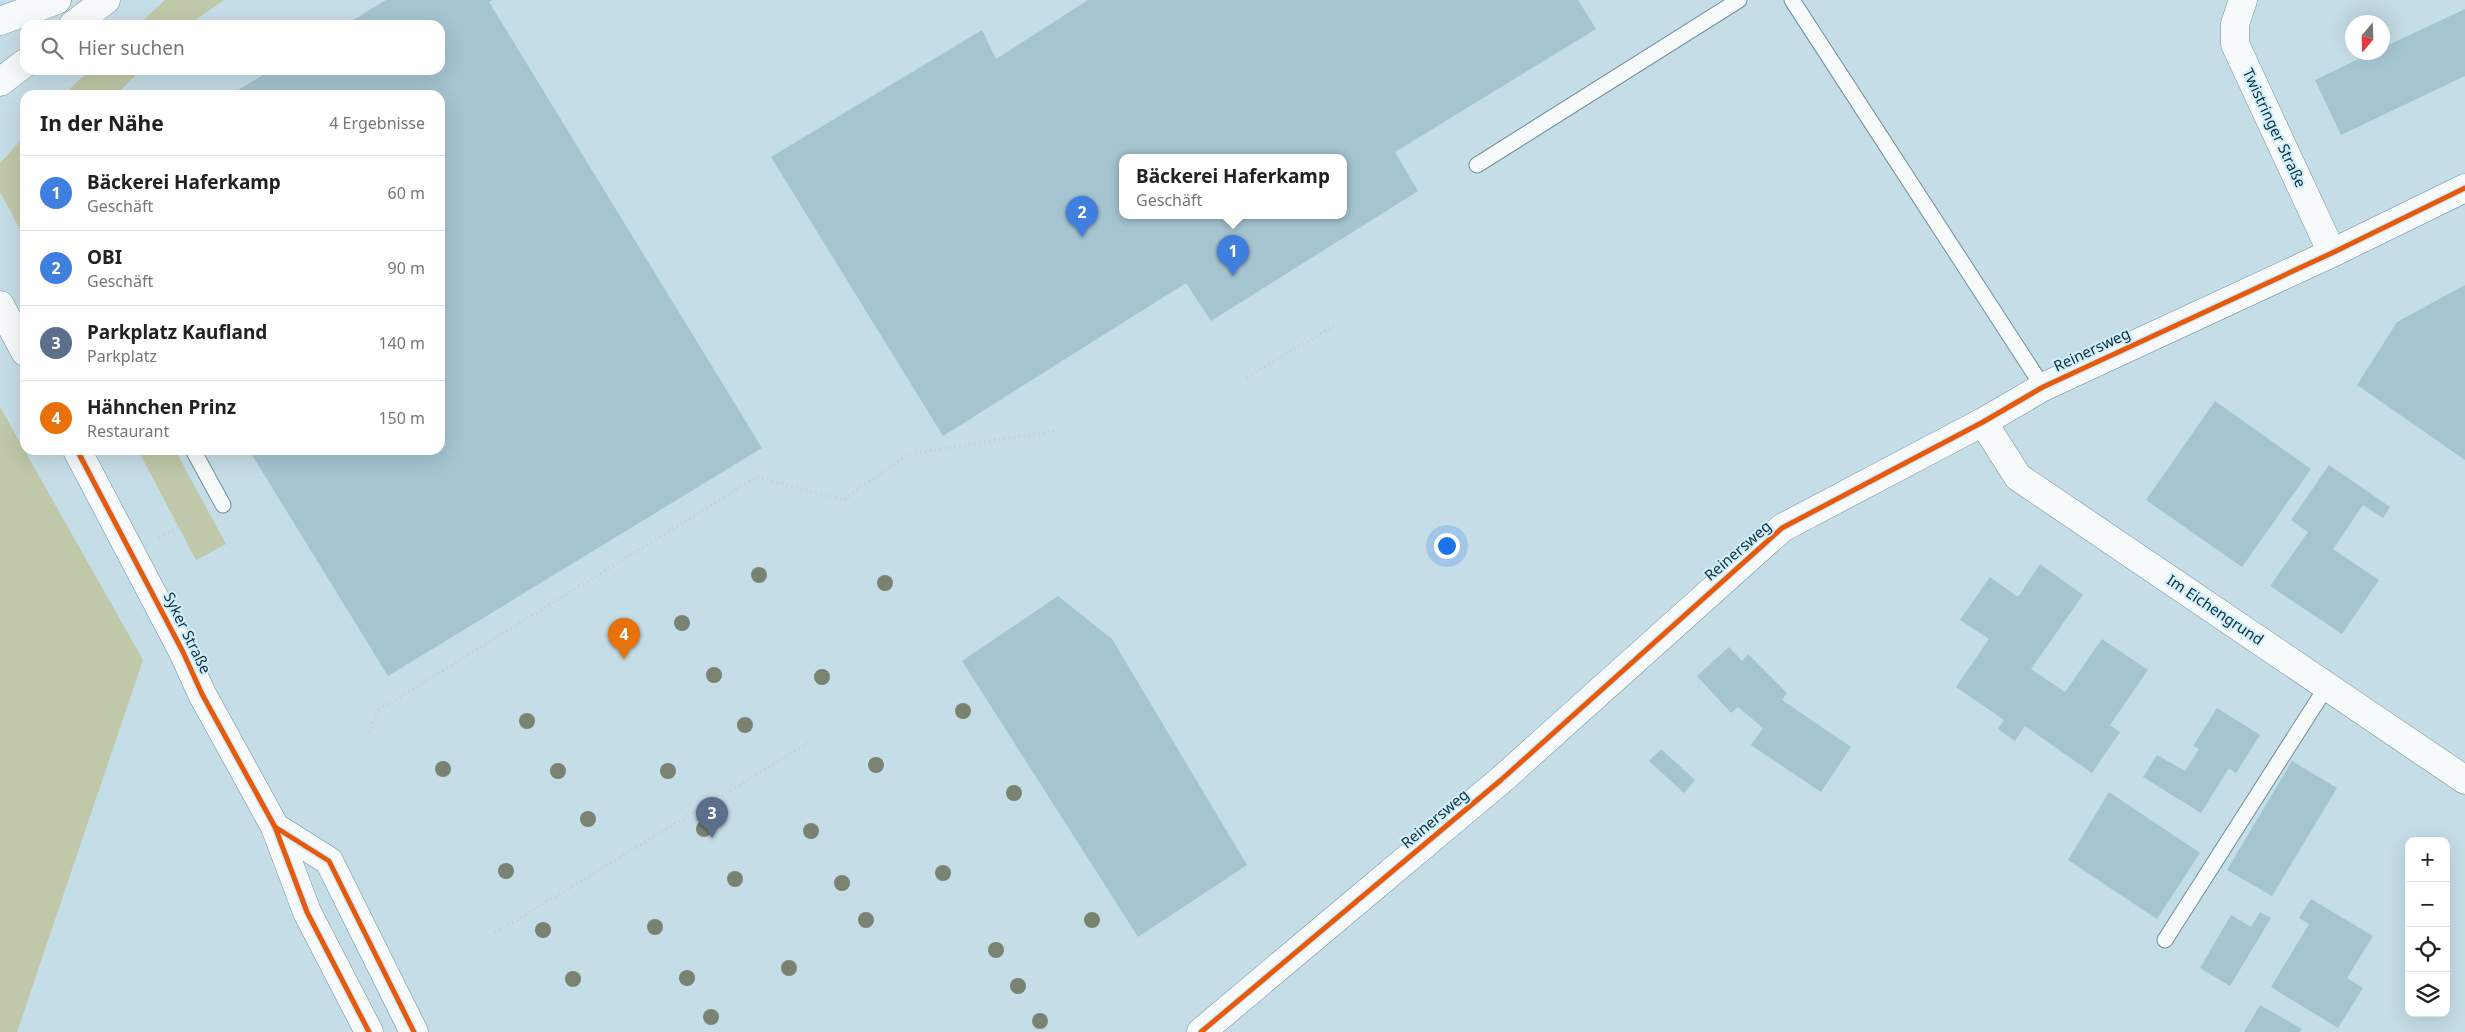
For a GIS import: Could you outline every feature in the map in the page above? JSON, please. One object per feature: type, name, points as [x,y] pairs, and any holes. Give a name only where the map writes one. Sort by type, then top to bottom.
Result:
[{"type":"main road","points":[[0,21],[57,0]]},
{"type":"main road","points":[[80,20],[106,0]]},
{"type":"main road","name":"Twistringer Straße","points":[[2244,0],[2235,24],[2235,44],[2332,253]]},
{"type":"main road","points":[[0,82],[20,67]]},
{"type":"main road","name":"Reinersweg","points":[[1208,1030],[1501,780],[1782,528],[1983,422],[2042,387],[2332,253],[2465,188]]},
{"type":"main road","points":[[0,305],[20,343]]},
{"type":"main road","name":"Im Eichengrund","points":[[1983,422],[2018,477],[2465,780]]},
{"type":"main road","name":"Syker Straße","points":[[80,455],[131,551],[202,694],[276,827],[307,912],[369,1032]]},
{"type":"main road","name":"Syker Straße","points":[[276,827],[329,861],[414,1032]]},
{"type":"lane","points":[[1477,165],[1739,0]]},
{"type":"lane","points":[[1792,0],[2042,387]]},
{"type":"lane","points":[[196,455],[223,505]]},
{"type":"lane","points":[[2165,940],[2327,686]]},
{"type":"path","points":[[1247,377],[1337,324]]},
{"type":"path","points":[[370,733],[377,711],[757,477],[843,500],[909,454],[1058,430]]},
{"type":"path","points":[[131,551],[223,505]]},
{"type":"path","points":[[495,933],[810,742]]},
{"type":"green space","points":[[165,0],[224,0],[195,20],[143,20]]},
{"type":"green space","points":[[85,75],[136,75],[121,90],[68,90]]},
{"type":"green space","points":[[20,141],[20,230],[0,192],[0,163]]},
{"type":"green space","points":[[0,407],[20,442],[20,455],[27,455],[143,660],[17,1032],[0,1032]]},
{"type":"green space","points":[[141,455],[178,455],[226,544],[196,560]]},
{"type":"building","points":[[386,0],[493,0],[489,2],[762,448],[388,676],[252,455],[445,455],[445,90],[238,90],[263,75],[445,75],[445,20],[353,20]]},
{"type":"building","points":[[1088,0],[1578,0],[1596,29],[1395,152],[1418,191],[1211,321],[1186,283],[943,436],[771,157],[982,30],[996,59]]},
{"type":"building","points":[[2465,9],[2465,76],[2341,135],[2315,80],[2356,60],[2390,60],[2390,44]]},
{"type":"building","points":[[2465,285],[2465,460],[2357,385],[2397,322]]},
{"type":"building","points":[[2215,401],[2311,469],[2242,567],[2146,500]]},
{"type":"building","points":[[2329,465],[2390,507],[2383,518],[2363,505],[2333,549],[2379,580],[2342,634],[2270,586],[2308,532],[2291,520]]},
{"type":"building","points":[[2040,564],[2083,595],[2031,669],[2065,692],[2102,639],[2148,670],[2110,725],[2120,732],[2092,773],[2025,726],[2015,741],[1998,729],[2004,720],[1956,687],[1989,639],[1960,620],[1990,577],[2018,597]]},
{"type":"building","points":[[1058,596],[1112,639],[1247,865],[1138,937],[962,661]]},
{"type":"building","points":[[1729,647],[1742,661],[1748,654],[1787,693],[1782,700],[1851,747],[1821,792],[1751,745],[1763,728],[1738,707],[1731,713],[1697,676]]},
{"type":"building","points":[[2217,708],[2260,735],[2236,773],[2229,768],[2201,813],[2143,777],[2157,755],[2185,771],[2199,749],[2193,746]]},
{"type":"building","points":[[1661,749],[1695,780],[1684,793],[1649,761]]},
{"type":"building","points":[[2292,761],[2337,788],[2272,896],[2227,870]]},
{"type":"building","points":[[2109,792],[2200,853],[2157,919],[2068,860]]},
{"type":"building","points":[[2311,899],[2373,936],[2347,978],[2363,988],[2338,1028],[2271,987],[2309,924],[2299,918]]},
{"type":"building","points":[[2260,912],[2271,918],[2230,986],[2200,968],[2231,915],[2251,927]]},
{"type":"building","points":[[2260,1005],[2302,1029],[2300,1032],[2244,1032]]},
{"type":"cycle path","points":[[1201,1032],[1501,780],[1782,528],[1983,422],[2043,387],[2332,253],[2465,188]]},
{"type":"cycle path","points":[[80,455],[183,652],[202,694],[275,827],[307,912],[369,1032]]},
{"type":"cycle path","points":[[275,827],[329,861],[414,1032]]},
{"type":"place","name":"OBI","points":[[1082,237]]},
{"type":"place","name":"Bäckerei Haferkamp","points":[[1233,276]]},
{"type":"place","name":"Hähnchen Prinz","points":[[624,659]]},
{"type":"place","name":"Parkplatz Kaufland","points":[[712,838]]}]
